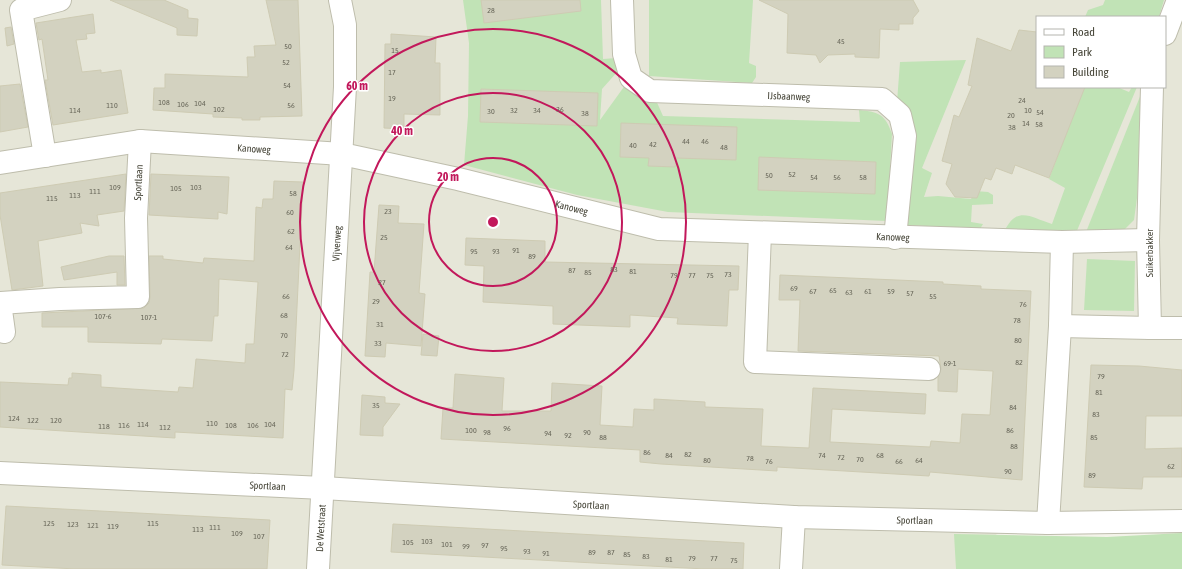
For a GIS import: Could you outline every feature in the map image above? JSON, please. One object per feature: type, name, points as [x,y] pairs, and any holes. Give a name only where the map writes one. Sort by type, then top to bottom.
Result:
[{"type":"street","points":[[45,156],[20,10],[60,0]]},
{"type":"street","name":"Vijverweg","points":[[323,488],[345,87],[345,32],[340,0]]},
{"type":"street","name":"IJsbaanweg","points":[[622,0],[624,54],[631,78],[650,91],[882,100],[900,115],[905,136],[895,238]]},
{"type":"street","points":[[1166,31],[1178,0]]},
{"type":"street","name":"Suikerbakker","points":[[1150,328],[1148,240],[1152,88]]},
{"type":"street","name":"Kanoweg","points":[[0,163],[140,141],[342,154],[458,179],[659,229],[895,238],[1062,242],[1148,240]]},
{"type":"street","name":"Sportlaan","points":[[4,332],[0,303],[60,299],[138,297],[136,218],[140,141]]},
{"type":"street","points":[[760,233],[755,362],[929,369]]},
{"type":"street","points":[[1048,523],[1060,326],[1062,242]]},
{"type":"street","points":[[1060,326],[1182,328]]},
{"type":"street","name":"Sportlaan","points":[[0,473],[323,488],[794,517],[1048,523],[1182,521]]},
{"type":"street","name":"De Wetstraat","points":[[318,569],[323,488]]},
{"type":"street","points":[[791,569],[794,517]]},
{"type":"shaded area","points":[[0,0],[1182,0],[1182,535],[1010,526],[986,541],[986,569],[0,569]]},
{"type":"green space","points":[[463,0],[601,0],[603,59],[617,58],[619,70],[602,89],[600,120],[626,84],[655,98],[663,116],[860,122],[859,110],[880,115],[887,122],[892,134],[887,221],[668,212],[577,195],[464,165],[468,116],[469,43]]},
{"type":"green space","points":[[649,0],[753,0],[749,63],[756,66],[756,77],[752,83],[649,76]]},
{"type":"green space","points":[[1105,0],[1164,0],[1159,16],[1085,16],[1088,10],[1103,5]]},
{"type":"green space","points":[[966,60],[922,168],[932,173],[924,197],[938,196],[971,199],[975,191],[988,192],[993,195],[993,204],[972,205],[971,222],[983,224],[980,229],[908,225],[913,140],[897,102],[900,62]]},
{"type":"green space","points":[[1084,88],[1119,88],[1129,92],[1131,88],[1137,88],[1076,233],[1004,232],[1014,218],[1025,215],[1052,224],[1065,188],[1049,179]]},
{"type":"green space","points":[[1143,89],[1137,198],[1134,220],[1123,231],[1086,232]]},
{"type":"green space","points":[[1087,259],[1135,261],[1134,311],[1084,310]]},
{"type":"green space","points":[[1182,533],[1182,569],[956,569],[954,534],[1107,537]]},
{"type":"building","points":[[110,0],[164,0],[188,10],[188,18],[198,19],[197,36],[177,35],[177,28]]},
{"type":"building","points":[[266,0],[298,0],[302,116],[260,117],[260,120],[242,120],[242,118],[213,117],[213,114],[153,110],[154,88],[165,88],[165,74],[248,77],[247,57],[255,57],[254,46],[276,45]]},
{"type":"building","points":[[481,0],[580,0],[581,11],[484,23]]},
{"type":"building","points":[[759,0],[913,0],[919,11],[913,18],[913,24],[899,24],[899,30],[880,29],[879,58],[855,57],[855,54],[828,55],[820,63],[816,55],[787,53],[788,14]]},
{"type":"building","points":[[93,14],[95,33],[86,34],[87,39],[76,40],[82,72],[101,70],[101,73],[121,70],[128,113],[53,125],[45,80],[48,80],[42,39],[39,40],[36,23]]},
{"type":"building","points":[[11,27],[14,44],[7,46],[5,28]]},
{"type":"building","points":[[1019,30],[1036,32],[1036,88],[1085,88],[1049,178],[1015,165],[1012,174],[996,168],[991,180],[985,178],[977,198],[955,197],[946,184],[952,164],[942,161],[954,115],[959,117],[972,86],[968,85],[977,38],[1011,51]]},
{"type":"building","points":[[391,34],[436,37],[435,63],[440,63],[440,115],[404,114],[404,129],[384,128],[385,44],[391,44]]},
{"type":"building","points":[[20,84],[28,127],[0,132],[0,86]]},
{"type":"building","points":[[481,89],[598,93],[597,126],[480,122]]},
{"type":"building","points":[[621,123],[737,127],[736,160],[676,158],[675,167],[648,166],[649,158],[620,157]]},
{"type":"building","points":[[759,157],[876,162],[875,194],[758,190]]},
{"type":"building","points":[[126,174],[124,211],[97,215],[99,226],[80,223],[82,233],[38,241],[43,286],[12,290],[0,215],[0,193]]},
{"type":"building","points":[[151,174],[229,177],[227,214],[218,212],[218,219],[149,215]]},
{"type":"building","points":[[274,181],[303,182],[294,370],[292,390],[285,389],[283,438],[175,432],[175,438],[0,427],[0,382],[68,385],[69,378],[72,378],[72,373],[101,375],[101,387],[178,392],[179,387],[193,388],[196,359],[245,363],[246,344],[254,344],[258,282],[219,279],[218,316],[214,316],[212,341],[162,339],[161,344],[88,342],[88,327],[42,327],[42,313],[144,308],[149,303],[150,297],[149,256],[163,256],[163,259],[203,263],[204,258],[254,261],[256,207],[262,208],[263,199],[273,199]]},
{"type":"building","points":[[379,205],[399,206],[398,223],[424,224],[419,293],[425,294],[421,346],[386,343],[385,357],[365,356],[370,272],[374,272]]},
{"type":"building","points":[[466,238],[545,241],[545,262],[739,266],[738,290],[729,290],[727,326],[677,324],[678,318],[630,315],[630,327],[553,324],[553,306],[483,302],[484,266],[465,265]]},
{"type":"building","points":[[109,256],[124,256],[125,285],[117,285],[117,272],[64,280],[61,267]]},
{"type":"building","points":[[780,275],[943,282],[943,284],[981,286],[981,289],[1031,291],[1022,480],[930,472],[929,476],[777,467],[777,471],[661,464],[640,462],[640,450],[441,439],[443,408],[453,408],[455,374],[504,378],[502,411],[551,411],[552,383],[602,386],[600,425],[633,427],[634,409],[654,410],[654,399],[705,402],[705,407],[763,409],[761,446],[809,448],[813,388],[926,394],[925,414],[832,409],[830,442],[930,447],[931,441],[960,443],[962,414],[990,415],[993,371],[958,369],[957,392],[938,391],[938,377],[941,369],[939,356],[798,351],[800,300],[779,300]]},
{"type":"building","points":[[423,334],[439,336],[437,356],[421,355]]},
{"type":"building","points":[[1091,365],[1139,366],[1182,370],[1182,416],[1146,416],[1145,449],[1182,448],[1182,477],[1143,477],[1142,489],[1084,487]]},
{"type":"building","points":[[362,395],[385,397],[385,403],[400,404],[383,427],[383,436],[360,435]]},
{"type":"building","points":[[6,506],[270,520],[267,569],[76,569],[2,565]]},
{"type":"building","points":[[393,524],[744,543],[743,569],[705,569],[391,552]]}]
